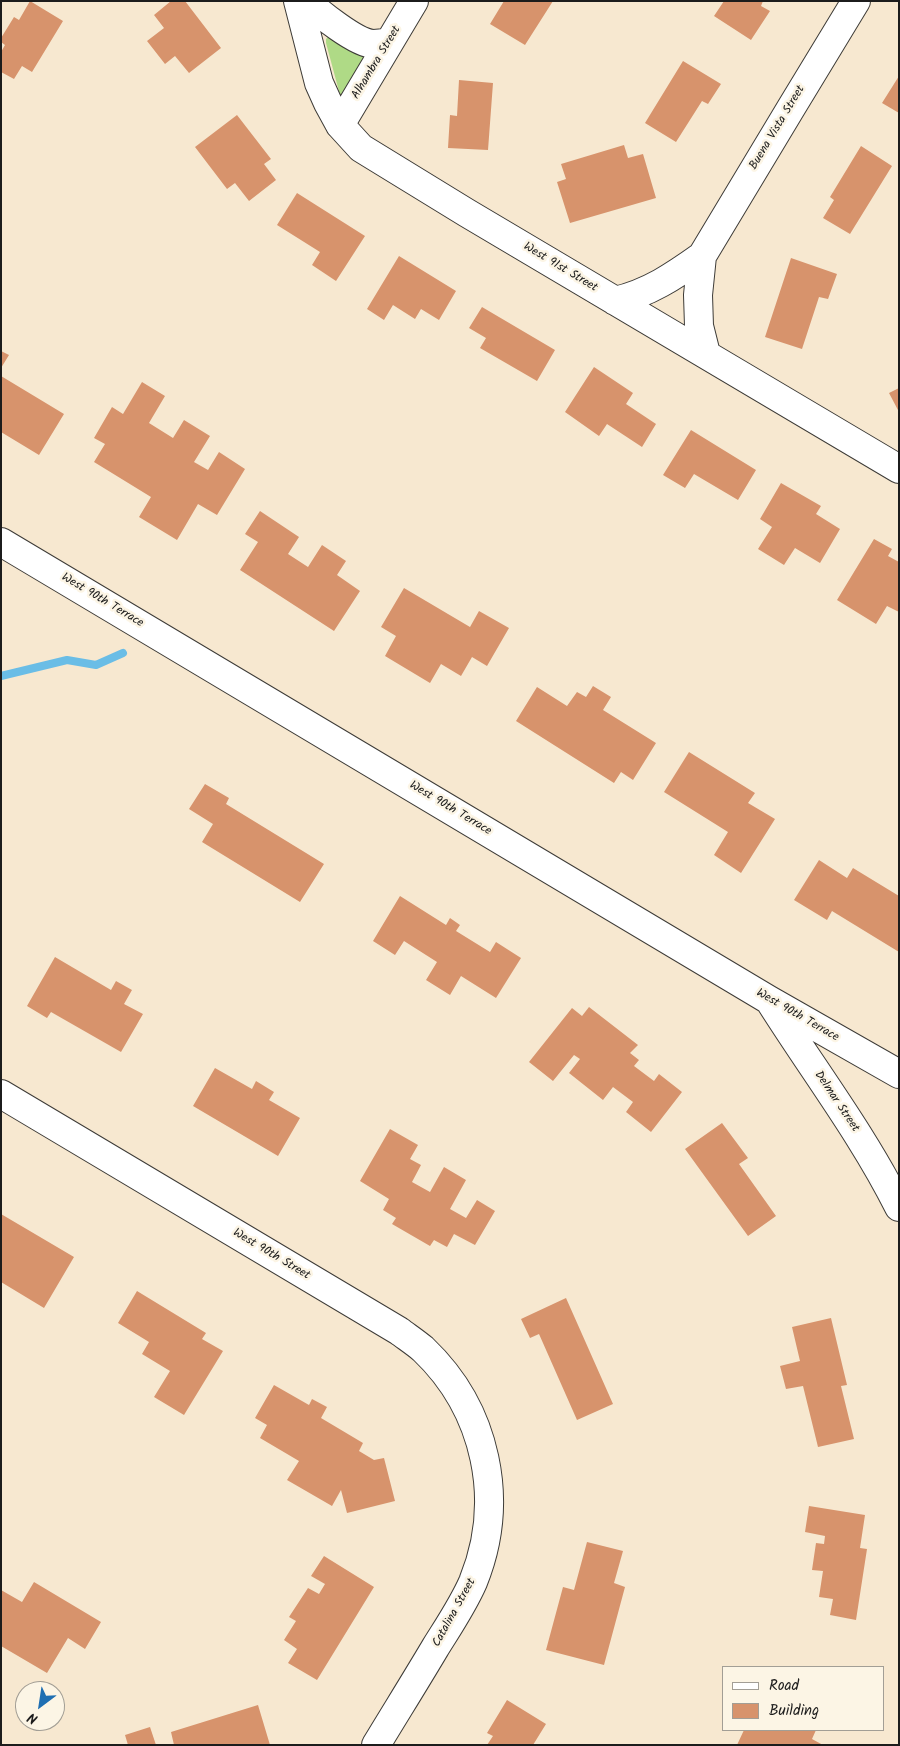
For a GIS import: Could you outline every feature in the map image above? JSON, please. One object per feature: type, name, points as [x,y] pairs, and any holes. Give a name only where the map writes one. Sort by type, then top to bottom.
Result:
[{"type":"street","name":"West 91st Street","points":[[298,1],[319,83],[340,125],[361,148],[899,469]]},
{"type":"street","points":[[306,1],[318,12],[358,38],[372,44],[389,42]]},
{"type":"street","name":"Alhambra Street","points":[[340,125],[414,1]]},
{"type":"street","name":"Buena Vista Street","points":[[615,301],[636,296],[667,280],[702,256],[856,1]]},
{"type":"street","name":"Buena Vista Street","points":[[702,256],[698,295],[699,326],[706,354]]},
{"type":"street","name":"West 90th Terrace","points":[[1,542],[769,1000],[899,1074]]},
{"type":"street","name":"Delmar Street","points":[[769,1000],[801,1052],[850,1122],[899,1207]]},
{"type":"street","name":"West 90th Street","points":[[1,1094],[399,1331],[423,1349],[449,1379],[470,1414],[482,1444],[486,1466]]},
{"type":"street","name":"Catalina Street","points":[[376,1745],[452,1622],[472,1584],[484,1551],[489,1509],[486,1466]]},
{"type":"green space","points":[[329,36],[368,57],[342,97],[326,43],[326,39]]},
{"type":"building","points":[[30,1],[63,21],[32,72],[22,66],[14,79],[1,72],[1,52],[5,45],[1,42],[1,38],[14,17],[19,20]]},
{"type":"building","points":[[171,1],[185,1],[221,48],[189,73],[175,56],[165,64],[147,41],[164,28],[154,15]]},
{"type":"building","points":[[504,1],[553,1],[525,45],[490,24]]},
{"type":"building","points":[[724,1],[763,1],[761,6],[770,11],[751,40],[714,16]]},
{"type":"building","points":[[683,61],[721,84],[708,104],[702,101],[676,142],[645,123]]},
{"type":"building","points":[[899,76],[899,113],[882,103]]},
{"type":"building","points":[[459,80],[493,83],[488,150],[448,148],[450,115],[457,116]]},
{"type":"building","points":[[237,115],[271,159],[264,164],[276,180],[249,201],[235,183],[227,189],[195,147]]},
{"type":"building","points":[[624,145],[628,158],[643,154],[656,198],[570,223],[557,182],[566,179],[561,164]]},
{"type":"building","points":[[861,146],[892,166],[850,234],[823,218],[834,200],[830,197]]},
{"type":"building","points":[[297,193],[365,236],[336,281],[312,265],[320,252],[277,225]]},
{"type":"building","points":[[399,256],[456,291],[439,320],[421,309],[415,319],[393,305],[384,320],[367,309]]},
{"type":"building","points":[[791,258],[837,274],[828,299],[819,297],[802,349],[765,337]]},
{"type":"building","points":[[482,307],[555,350],[537,381],[480,348],[486,338],[469,328]]},
{"type":"building","points":[[1,351],[9,355],[1,368]]},
{"type":"building","points":[[594,367],[633,393],[626,404],[656,424],[642,447],[607,424],[599,436],[565,412]]},
{"type":"building","points":[[1,376],[64,414],[39,455],[1,432]]},
{"type":"building","points":[[142,382],[165,396],[149,423],[173,438],[184,420],[210,436],[194,462],[208,470],[219,452],[245,469],[217,515],[198,504],[177,540],[139,517],[151,497],[94,462],[105,444],[94,438],[112,407],[123,414]]},
{"type":"building","points":[[899,388],[899,412],[889,393]]},
{"type":"building","points":[[691,430],[756,470],[738,500],[694,474],[685,488],[663,475]]},
{"type":"building","points":[[781,483],[821,506],[816,514],[840,529],[820,563],[795,548],[784,565],[758,549],[772,527],[760,519]]},
{"type":"building","points":[[260,511],[299,537],[288,554],[308,567],[322,545],[346,561],[337,575],[360,591],[334,631],[240,570],[258,542],[245,534]]},
{"type":"building","points":[[874,539],[892,549],[888,556],[899,562],[899,612],[887,606],[876,624],[837,600]]},
{"type":"building","points":[[404,588],[470,627],[479,611],[509,628],[487,666],[472,657],[461,676],[441,664],[430,683],[385,656],[396,636],[381,627]]},
{"type":"building","points":[[593,686],[611,697],[603,710],[656,743],[633,780],[621,772],[614,783],[516,721],[537,687],[567,706],[577,692],[586,697]]},
{"type":"building","points":[[689,752],[755,793],[748,803],[775,819],[741,873],[714,855],[728,832],[664,792]]},
{"type":"building","points":[[205,784],[229,798],[226,804],[324,864],[300,902],[202,842],[213,824],[189,809]]},
{"type":"building","points":[[819,860],[847,878],[853,868],[899,896],[899,952],[832,911],[827,920],[794,900]]},
{"type":"building","points":[[400,896],[446,925],[450,918],[460,925],[456,931],[490,952],[496,942],[521,958],[496,998],[461,976],[450,995],[426,980],[437,962],[404,941],[395,955],[373,941]]},
{"type":"building","points":[[55,957],[111,990],[116,981],[132,990],[124,1004],[143,1014],[121,1052],[51,1012],[47,1018],[27,1006]]},
{"type":"building","points":[[589,1007],[638,1045],[630,1053],[639,1060],[634,1066],[654,1081],[659,1074],[682,1092],[651,1132],[626,1112],[633,1102],[613,1087],[603,1100],[569,1073],[580,1059],[574,1055],[553,1081],[529,1062],[572,1008],[582,1016]]},
{"type":"building","points":[[215,1068],[252,1089],[256,1081],[274,1092],[269,1100],[300,1118],[278,1156],[193,1106]]},
{"type":"building","points":[[722,1123],[748,1158],[739,1164],[776,1216],[748,1236],[685,1149]]},
{"type":"building","points":[[390,1129],[418,1145],[410,1159],[421,1165],[412,1182],[430,1192],[444,1167],[466,1180],[450,1209],[466,1218],[477,1200],[495,1211],[475,1245],[454,1234],[447,1247],[434,1240],[430,1246],[392,1224],[396,1218],[383,1210],[389,1199],[360,1181]]},
{"type":"building","points":[[1,1214],[74,1257],[44,1308],[1,1282]]},
{"type":"building","points":[[137,1291],[206,1333],[202,1339],[223,1351],[184,1415],[154,1397],[170,1371],[142,1354],[149,1342],[118,1323]]},
{"type":"building","points":[[566,1298],[613,1404],[577,1420],[539,1334],[530,1338],[521,1319]]},
{"type":"building","points":[[831,1318],[847,1385],[841,1386],[854,1439],[818,1447],[803,1386],[786,1389],[780,1366],[800,1361],[792,1327]]},
{"type":"building","points":[[274,1385],[309,1405],[312,1399],[327,1407],[321,1418],[363,1443],[359,1451],[374,1460],[384,1458],[395,1501],[347,1513],[341,1490],[332,1506],[287,1480],[299,1461],[260,1438],[267,1425],[255,1418]]},
{"type":"building","points":[[809,1506],[865,1515],[860,1548],[867,1549],[856,1620],[830,1615],[833,1599],[819,1597],[823,1571],[812,1570],[816,1543],[824,1544],[825,1536],[805,1532]]},
{"type":"building","points":[[587,1542],[623,1551],[614,1583],[625,1587],[604,1665],[546,1650],[563,1587],[574,1590]]},
{"type":"building","points":[[324,1556],[374,1587],[317,1680],[288,1663],[297,1649],[284,1640],[296,1621],[289,1617],[308,1588],[319,1594],[325,1584],[311,1576]]},
{"type":"building","points":[[34,1582],[101,1622],[85,1649],[68,1638],[47,1673],[1,1646],[1,1590],[22,1602]]},
{"type":"building","points":[[507,1700],[546,1724],[533,1745],[487,1745],[493,1736],[487,1733]]},
{"type":"building","points":[[258,1705],[270,1745],[174,1745],[171,1732]]},
{"type":"building","points":[[150,1727],[156,1745],[128,1745],[125,1735]]},
{"type":"building","points":[[744,1731],[816,1731],[812,1739],[823,1745],[737,1745]]},
{"type":"waterway","points":[[1,676],[67,660],[96,665],[123,653]]}]
